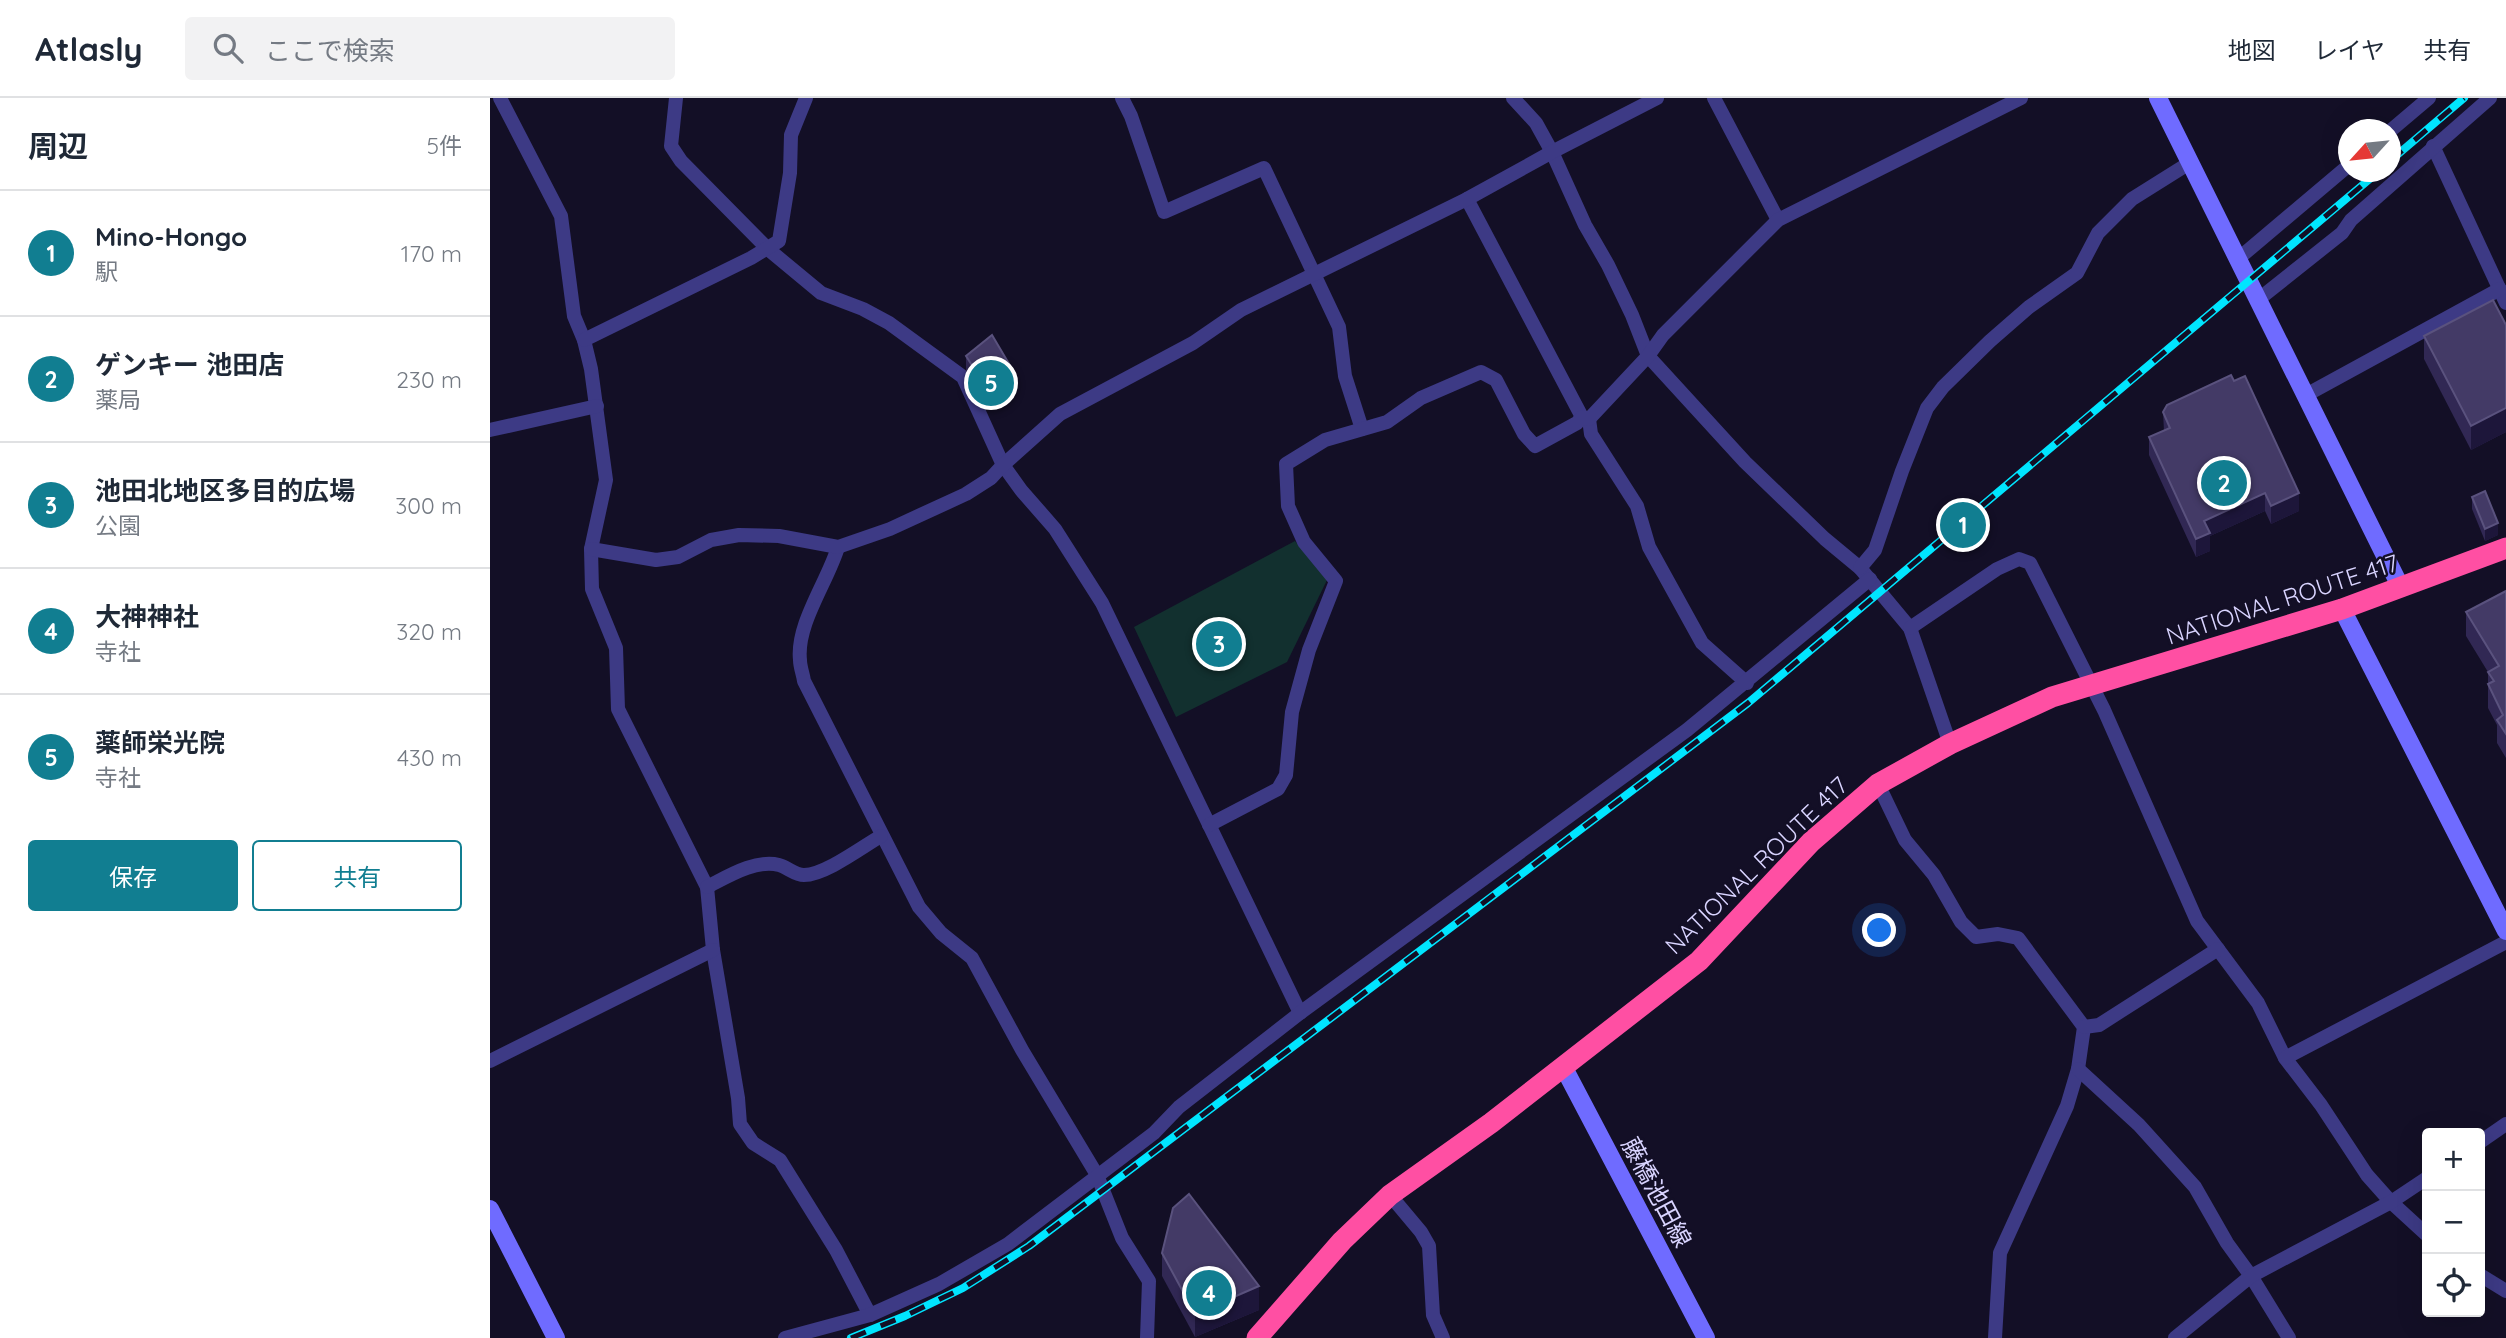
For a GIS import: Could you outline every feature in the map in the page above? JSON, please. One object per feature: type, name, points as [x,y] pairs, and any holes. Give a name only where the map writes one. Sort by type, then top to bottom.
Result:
[{"type":"highway","name":"NATIONAL ROUTE 417","points":[[1256,1338],[1342,1241],[1390,1195],[1564,1068],[1699,961],[1811,842],[1878,784],[1950,744],[2052,697],[2342,609],[2506,548]]},
{"type":"street","points":[[500,98],[561,216],[574,316],[584,340],[597,406],[606,480],[591,549],[592,589],[616,649],[618,709],[707,887],[713,950],[740,1124],[753,1143],[780,1160],[836,1250],[870,1315]]},
{"type":"street","points":[[676,98],[671,146],[681,161],[768,248],[821,292],[889,323],[963,377],[1003,464],[1021,490],[1055,529],[1102,603],[1300,1013]]},
{"type":"street","points":[[584,340],[779,241],[790,173],[791,135],[806,98]]},
{"type":"street","points":[[1122,98],[1164,212],[1264,168],[1339,327],[1345,376],[1362,429]]},
{"type":"street","points":[[1513,98],[1536,123],[1552,152],[1585,225],[1632,314],[1648,356],[1745,462],[1825,539],[1865,573],[1910,628],[1950,744]]},
{"type":"street","points":[[591,549],[656,560],[678,557],[711,541],[739,535],[779,536],[838,547],[891,529],[967,494],[991,478],[1003,464],[1060,414],[1193,343],[1241,310],[1467,199],[1657,98]]},
{"type":"street","points":[[1714,98],[1777,220]]},
{"type":"street","points":[[1209,825],[1278,789],[1286,775],[1292,712],[1309,650],[1336,581],[1304,542],[1288,506],[1286,464],[1325,440],[1387,422],[1421,398],[1481,372],[1496,380],[1524,434],[1535,446],[1586,418],[1648,356],[1663,335],[1777,220],[2021,98]]},
{"type":"street","points":[[2158,98],[2402,588]]},
{"type":"street","points":[[2401,122],[2429,98]]},
{"type":"street","points":[[2259,299],[2342,233],[2351,220],[2490,98]]},
{"type":"street","points":[[2433,146],[2506,303]]},
{"type":"street","points":[[785,1338],[870,1315],[939,1284],[1008,1244],[1154,1133],[1179,1107],[1300,1013],[1593,800],[1746,682],[1865,573],[1927,408],[1943,387],[2010,324],[2077,273],[2098,233],[2132,198],[2191,162]]},
{"type":"street","points":[[2239,258],[2338,174]]},
{"type":"street","points":[[1467,199],[1586,418],[1591,434],[1637,506],[1649,547],[1702,643],[1746,682]]},
{"type":"street","points":[[2306,395],[2500,289]]},
{"type":"street","points":[[490,430],[597,406]]},
{"type":"street","points":[[838,547],[831,569],[810,612],[800,644],[799,658],[804,681],[919,907],[941,933],[972,958],[1022,1050],[1097,1175],[1122,1238],[1149,1281],[1147,1338]]},
{"type":"street","points":[[1910,628],[1997,569],[2019,559],[2029,563],[2093,685],[2197,921],[2258,1003],[2285,1058],[2321,1105],[2367,1175],[2422,1230]]},
{"type":"street","points":[[2342,609],[2506,931]]},
{"type":"street","points":[[1878,784],[1905,840],[1934,875],[1961,922],[1976,936],[1998,934],[2018,938],[2084,1027],[2078,1069],[2067,1106],[2000,1253],[1995,1338]]},
{"type":"street","points":[[707,887],[762,864],[778,864],[803,875],[823,870],[881,836]]},
{"type":"street","points":[[2285,1058],[2506,942]]},
{"type":"street","points":[[2084,1027],[2099,1025],[2218,949]]},
{"type":"street","points":[[490,1061],[713,950]]},
{"type":"street","name":"藤橋池田線","points":[[1564,1068],[1706,1338]]},
{"type":"street","points":[[2078,1069],[2139,1125],[2195,1187],[2227,1243],[2289,1338]]},
{"type":"street","points":[[2485,1139],[2506,1124]]},
{"type":"street","points":[[2175,1338],[2251,1276],[2391,1202],[2422,1181]]},
{"type":"street","points":[[1390,1195],[1421,1232],[1429,1246],[1433,1315],[1443,1338]]},
{"type":"street","points":[[490,1209],[556,1338]]},
{"type":"street","points":[[2485,1278],[2506,1291]]},
{"type":"green space","points":[[1295,541],[1327,580],[1287,662],[1176,717],[1134,627]]},
{"type":"building","points":[[2493,300],[2506,325],[2506,408],[2471,426],[2424,336]]},
{"type":"building","points":[[992,335],[1015,374],[989,392],[966,356]]},
{"type":"building","points":[[2231,375],[2234,381],[2245,376],[2299,493],[2271,506],[2265,493],[2204,521],[2210,533],[2196,539],[2149,437],[2170,428],[2163,412],[2167,405]]},
{"type":"building","points":[[2485,491],[2498,523],[2485,529],[2472,497]]},
{"type":"building","points":[[2506,591],[2506,734],[2497,720],[2503,715],[2488,684],[2494,681],[2488,672],[2499,666],[2466,612]]},
{"type":"building","points":[[1189,1194],[1259,1286],[1195,1314],[1162,1253],[1173,1208]]},
{"type":"railway","points":[[2401,152],[2464,98]]},
{"type":"railway","points":[[851,1338],[963,1288],[1029,1246],[1748,703],[2366,182]]},
{"type":"place","name":"薬師栄光院","points":[[991,383]]},
{"type":"place","name":"ゲンキー 池田店","points":[[2224,483]]},
{"type":"place","name":"Mino-Hongo","points":[[1963,525]]},
{"type":"place","name":"池田北地区多目的広場","points":[[1219,644]]},
{"type":"place","name":"大神神社","points":[[1209,1293]]}]
